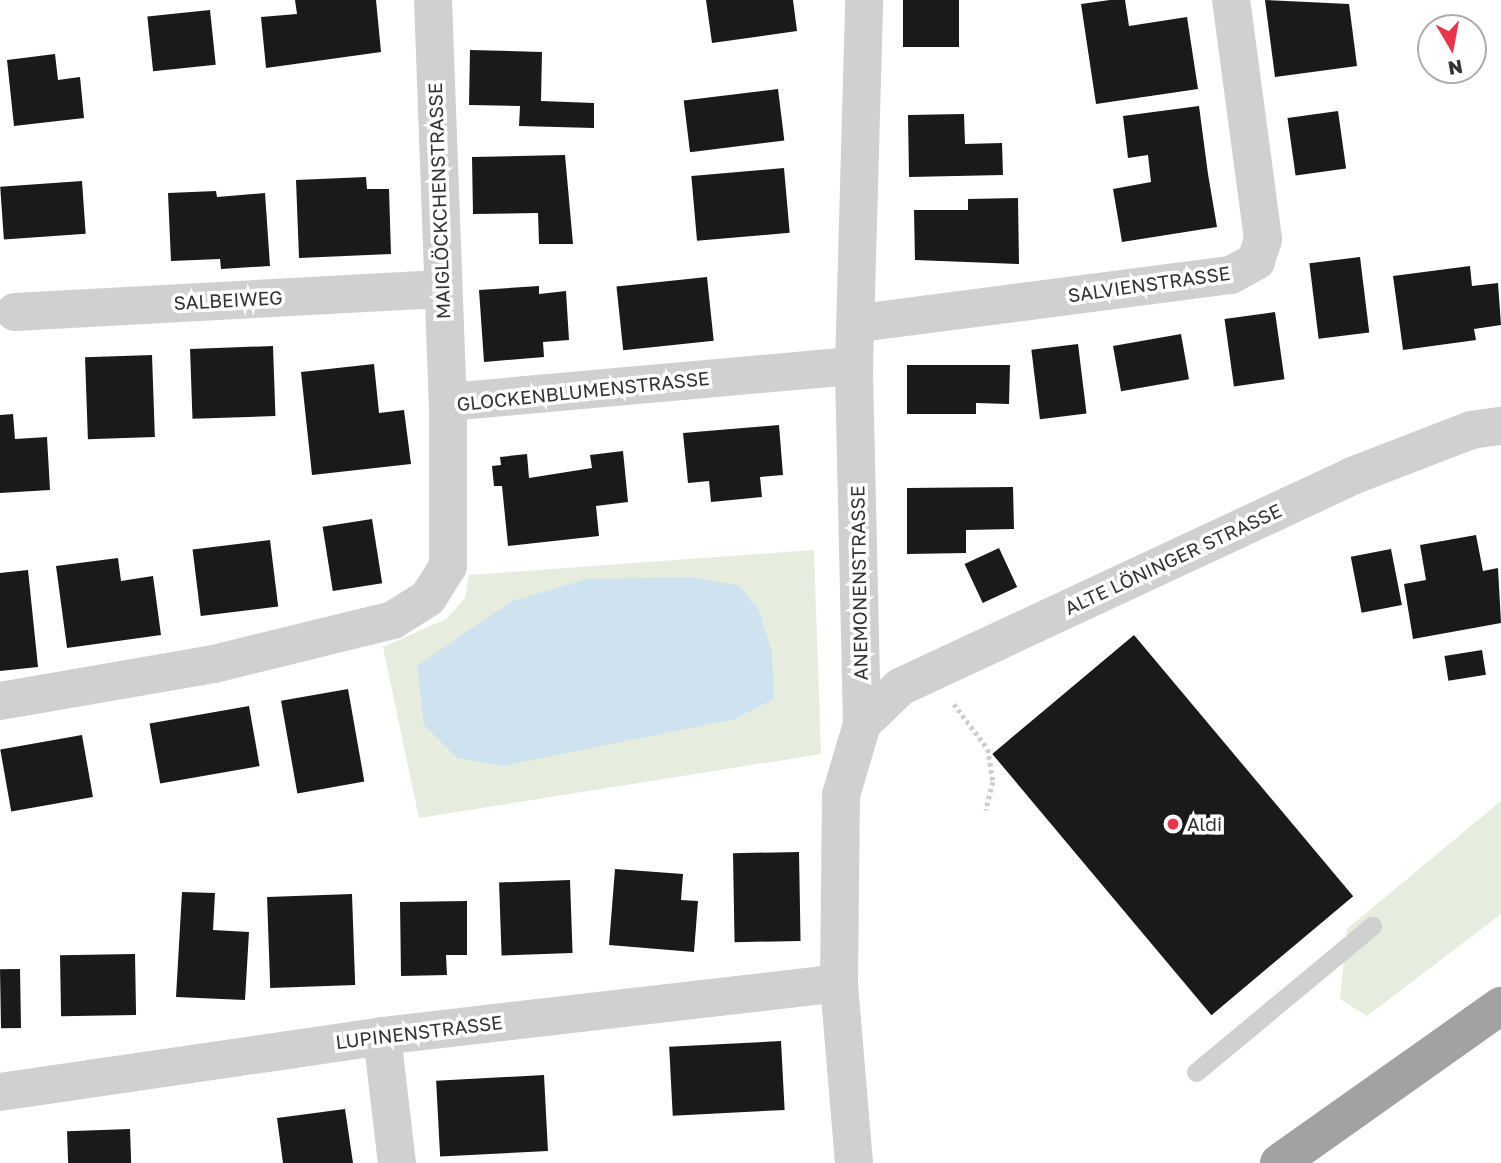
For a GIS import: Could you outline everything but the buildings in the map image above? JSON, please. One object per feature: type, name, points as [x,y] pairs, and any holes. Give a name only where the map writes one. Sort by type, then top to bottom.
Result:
[{"type":"highway","points":[[1279,1163],[1501,1006]]},
{"type":"street","name":"MAIGLÖCKCHENSTRASSE","points":[[433,0],[440,289],[448,402]]},
{"type":"street","name":"ANEMONENSTRASSE","points":[[854,1163],[839,983],[841,795],[862,724],[854,366],[860,323],[864,0]]},
{"type":"street","name":"SALVIENSTRASSE","points":[[860,323],[1231,275],[1256,261],[1263,240],[1231,0]]},
{"type":"street","name":"SALBEIWEG","points":[[15,312],[440,289]]},
{"type":"street","name":"GLOCKENBLUMENSTRASSE","points":[[0,701],[227,661],[393,620],[428,598],[448,566],[448,402],[854,366]]},
{"type":"street","name":"ALTE LÖNINGER STRASSE","points":[[862,724],[900,687],[1352,476],[1471,430],[1501,426]]},
{"type":"street","name":"LUPINENSTRASSE","points":[[0,1092],[382,1036],[839,983]]},
{"type":"street","points":[[382,1036],[397,1163]]},
{"type":"lane","points":[[1196,1072],[1372,926]]},
{"type":"path","points":[[930,673],[988,749],[993,782],[986,810]]},
{"type":"shaded area","points":[[814,550],[821,754],[419,818],[383,647],[446,619],[465,598],[469,575]],"holes":[[[512,601],[772,652],[774,699],[735,719],[470,633]]]},
{"type":"shaded area","points":[[1501,801],[1501,914],[1367,1016],[1340,999],[1347,929]]},
{"type":"water","points":[[695,577],[739,586],[758,608],[772,652],[774,699],[735,719],[502,766],[457,758],[424,725],[417,666],[512,601],[587,579]]},
{"type":"place","name":"Aldi","points":[[1173,824]]}]
